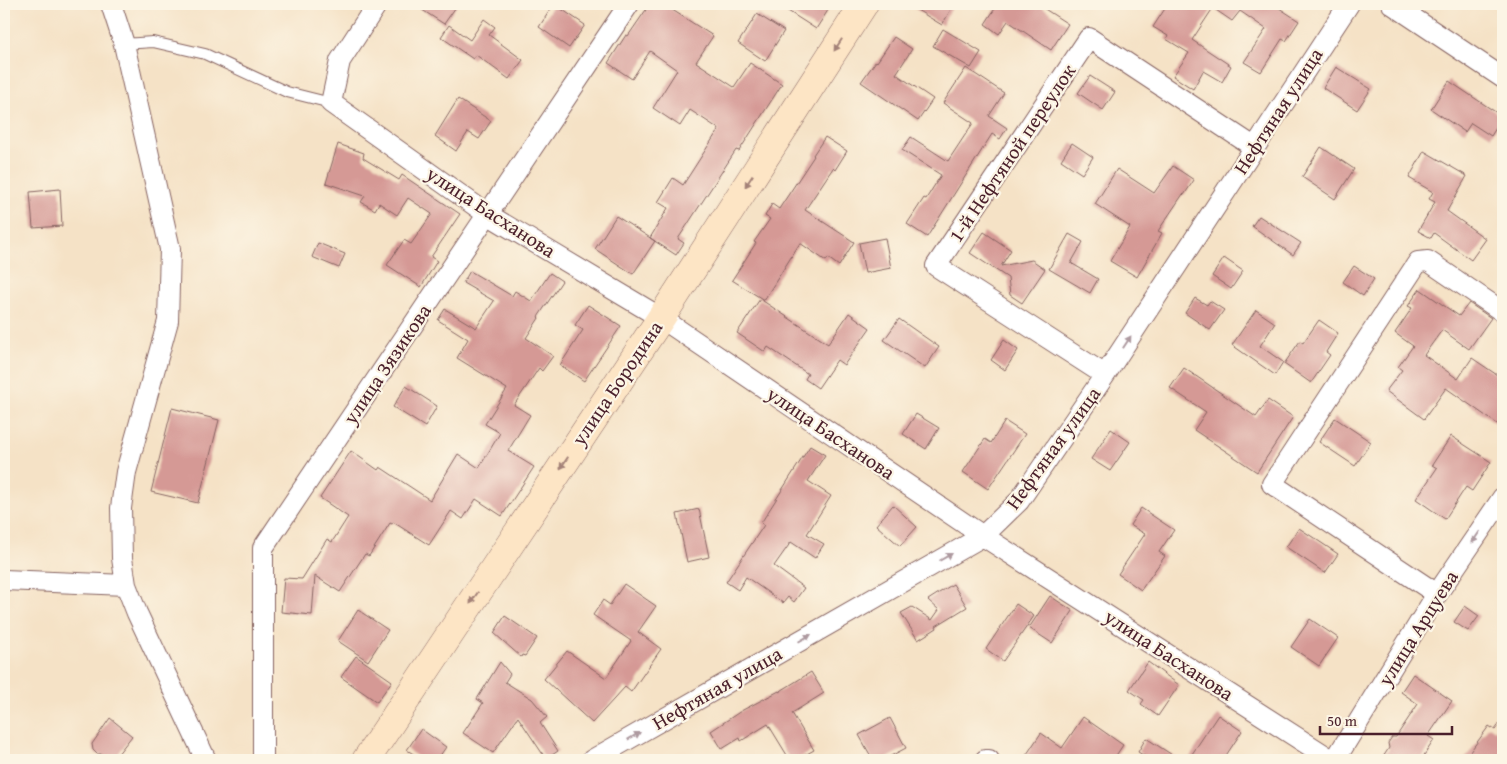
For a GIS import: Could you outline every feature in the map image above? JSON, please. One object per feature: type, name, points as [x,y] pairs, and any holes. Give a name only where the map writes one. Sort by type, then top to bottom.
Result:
[{"type":"street","points":[[111,4],[124,44],[170,249],[168,321],[126,472],[121,508],[122,558],[126,585],[137,613],[206,760]]},
{"type":"street","points":[[332,103],[340,61],[377,4]]},
{"type":"street","name":"улица Зязикова","points":[[263,760],[263,548],[629,4]]},
{"type":"street","name":"улица Бородина","points":[[366,760],[661,318],[864,4]]},
{"type":"street","name":"Нефтяная улица","points":[[592,760],[982,536],[1019,501],[1105,375],[1349,4]]},
{"type":"street","points":[[1392,4],[1503,78]]},
{"type":"street","name":"1-й Нефтяной переулок","points":[[1105,375],[936,266],[1089,38],[1254,147]]},
{"type":"street","name":"улица Басханова","points":[[332,103],[488,214],[661,318],[982,536],[1333,760]]},
{"type":"street","points":[[1437,594],[1272,484],[1418,262],[1428,262],[1503,312]]},
{"type":"street","name":"улица Арцуева","points":[[1333,760],[1437,594],[1503,497]]},
{"type":"street","points":[[4,580],[126,585]]},
{"type":"lane","points":[[124,44],[153,42],[205,54],[287,92],[332,103]]},
{"type":"building","points":[[413,4],[458,4],[444,24]]},
{"type":"building","points":[[554,4],[585,25],[569,48],[539,27]]},
{"type":"building","points":[[650,4],[663,4],[713,36],[696,62],[734,87],[750,63],[782,84],[739,151],[736,150],[678,239],[684,243],[676,255],[650,238],[668,208],[658,202],[673,178],[683,185],[719,129],[690,110],[680,126],[653,108],[677,70],[650,51],[632,79],[608,63],[626,35],[628,36]]},
{"type":"building","points":[[777,4],[832,4],[816,29]]},
{"type":"building","points":[[907,4],[954,4],[942,25]]},
{"type":"building","points":[[998,4],[1037,4],[1068,24],[1051,50],[1008,21],[999,34],[985,24]]},
{"type":"building","points":[[1168,4],[1273,4],[1299,21],[1286,41],[1282,39],[1261,72],[1244,62],[1266,29],[1240,11],[1232,21],[1213,8],[1192,40],[1231,66],[1222,82],[1203,71],[1193,89],[1173,76],[1189,53],[1166,39],[1168,36],[1153,27]]},
{"type":"building","points":[[757,14],[784,31],[765,61],[738,43]]},
{"type":"building","points":[[484,19],[495,27],[489,35],[523,60],[509,79],[476,55],[473,59],[441,37],[449,25],[470,40]]},
{"type":"building","points":[[943,29],[981,52],[971,68],[933,46]]},
{"type":"building","points":[[894,37],[912,49],[896,74],[933,99],[918,121],[861,82]]},
{"type":"building","points":[[1336,67],[1371,89],[1357,110],[1323,88]]},
{"type":"building","points":[[966,68],[1004,93],[989,116],[1007,128],[1000,139],[992,134],[927,237],[907,224],[941,175],[902,150],[911,137],[948,161],[973,123],[943,103]]},
{"type":"building","points":[[1090,76],[1115,92],[1103,110],[1078,93]]},
{"type":"building","points":[[1449,81],[1503,117],[1491,136],[1471,123],[1465,132],[1431,109]]},
{"type":"building","points":[[458,99],[491,121],[479,139],[468,132],[456,151],[435,136]]},
{"type":"building","points":[[825,137],[847,151],[835,170],[833,168],[805,210],[854,242],[839,266],[828,258],[826,261],[800,243],[764,300],[732,280],[770,219],[765,216],[772,204],[779,209]]},
{"type":"building","points":[[1072,143],[1093,157],[1082,174],[1061,160]]},
{"type":"building","points":[[338,144],[364,153],[363,158],[399,180],[402,175],[460,214],[431,257],[437,261],[421,287],[387,265],[404,240],[411,244],[432,214],[408,198],[397,215],[379,203],[375,210],[361,202],[365,196],[326,183]]},
{"type":"building","points":[[1321,147],[1354,169],[1335,199],[1302,177]]},
{"type":"building","points":[[1424,151],[1467,176],[1447,211],[1486,239],[1471,260],[1434,233],[1431,238],[1418,231],[1435,202],[1429,199],[1433,192],[1409,178]]},
{"type":"building","points":[[1173,166],[1194,180],[1158,231],[1162,233],[1137,277],[1110,261],[1130,227],[1095,204],[1117,169],[1154,193]]},
{"type":"building","points":[[60,189],[62,226],[33,228],[30,192]]},
{"type":"building","points":[[616,216],[655,241],[633,274],[595,249]]},
{"type":"building","points":[[1259,216],[1301,243],[1293,255],[1252,226]]},
{"type":"building","points":[[984,232],[1011,250],[1001,266],[1032,260],[1045,269],[1022,303],[1010,295],[1008,278],[970,253]]},
{"type":"building","points":[[1069,234],[1083,242],[1071,263],[1098,279],[1090,293],[1049,269]]},
{"type":"building","points":[[885,238],[891,268],[865,273],[859,243]]},
{"type":"building","points":[[318,243],[345,254],[339,268],[312,257]]},
{"type":"building","points":[[1224,258],[1243,271],[1231,289],[1212,276]]},
{"type":"building","points":[[1354,266],[1374,279],[1363,296],[1343,282]]},
{"type":"building","points":[[470,271],[512,296],[515,291],[531,301],[550,273],[562,281],[526,338],[553,356],[542,371],[539,368],[514,405],[530,415],[508,451],[534,467],[502,516],[476,499],[463,519],[451,511],[429,545],[393,522],[392,524],[390,523],[369,556],[365,554],[340,592],[315,576],[312,615],[281,612],[284,578],[302,579],[327,539],[332,542],[348,517],[320,498],[351,451],[378,470],[380,467],[430,500],[458,454],[479,468],[500,433],[485,424],[507,389],[457,358],[468,339],[438,320],[445,309],[476,328],[494,301],[463,283]]},
{"type":"building","points":[[1420,289],[1459,316],[1469,303],[1491,318],[1469,349],[1442,330],[1424,355],[1458,379],[1472,358],[1503,379],[1503,428],[1446,388],[1424,419],[1386,391],[1402,370],[1398,367],[1413,346],[1395,333],[1412,308],[1408,306]]},
{"type":"building","points":[[1195,298],[1207,305],[1210,301],[1224,310],[1210,330],[1185,313]]},
{"type":"building","points":[[760,299],[828,344],[849,313],[870,328],[844,365],[837,360],[818,388],[805,379],[808,374],[768,347],[765,352],[737,333]]},
{"type":"building","points":[[588,305],[621,326],[584,381],[560,365],[583,330],[575,325]]},
{"type":"building","points":[[1256,310],[1275,323],[1260,346],[1283,362],[1275,375],[1232,345]]},
{"type":"building","points":[[899,319],[939,347],[925,368],[884,340]]},
{"type":"building","points":[[1319,320],[1338,333],[1326,352],[1330,355],[1311,383],[1284,364],[1300,341],[1303,343]]},
{"type":"building","points":[[1004,340],[1018,350],[1005,370],[991,360]]},
{"type":"building","points":[[1184,368],[1256,417],[1268,400],[1293,417],[1257,472],[1194,430],[1206,412],[1170,388]]},
{"type":"building","points":[[406,386],[437,406],[425,427],[393,407]]},
{"type":"building","points":[[172,408],[219,420],[198,503],[151,492]]},
{"type":"building","points":[[916,414],[939,428],[926,449],[903,434]]},
{"type":"building","points":[[1335,418],[1371,442],[1355,466],[1319,442]]},
{"type":"building","points":[[1005,421],[1025,434],[988,489],[963,472],[985,439],[991,443]]},
{"type":"building","points":[[1111,429],[1130,442],[1110,471],[1091,459]]},
{"type":"building","points":[[1451,436],[1491,462],[1472,491],[1466,487],[1445,519],[1416,499],[1437,468],[1432,465]]},
{"type":"building","points":[[810,446],[825,455],[808,481],[831,496],[807,534],[824,544],[815,558],[791,542],[774,566],[804,588],[794,602],[788,597],[783,603],[746,577],[738,590],[726,582],[764,525],[761,523]]},
{"type":"building","points":[[893,505],[917,527],[900,546],[876,525]]},
{"type":"building","points":[[1141,508],[1174,530],[1159,552],[1165,556],[1141,590],[1118,574],[1145,534],[1130,525]]},
{"type":"building","points":[[699,509],[709,557],[687,562],[677,514]]},
{"type":"building","points":[[1299,528],[1338,554],[1325,573],[1286,547]]},
{"type":"building","points":[[624,584],[656,606],[638,632],[661,649],[631,692],[625,687],[592,723],[544,679],[567,651],[606,678],[631,641],[593,615],[603,600],[610,605]]},
{"type":"building","points":[[953,584],[967,607],[936,626],[937,628],[918,640],[901,613],[912,607],[932,620],[939,610],[928,600]]},
{"type":"building","points":[[1050,596],[1073,611],[1052,643],[1029,628]]},
{"type":"building","points":[[1016,604],[1034,616],[1003,661],[986,649]]},
{"type":"building","points":[[1465,606],[1479,616],[1468,631],[1454,622]]},
{"type":"building","points":[[358,610],[388,630],[368,661],[338,641]]},
{"type":"building","points":[[505,616],[537,638],[525,656],[522,655],[521,657],[494,633]]},
{"type":"building","points":[[1310,619],[1338,638],[1319,666],[1291,647]]},
{"type":"building","points":[[356,656],[392,681],[377,702],[341,677]]},
{"type":"building","points":[[500,662],[510,674],[505,682],[532,699],[547,717],[540,723],[558,751],[546,759],[518,717],[493,753],[463,733],[483,703],[477,699]]},
{"type":"building","points":[[1148,662],[1179,685],[1158,716],[1141,704],[1144,700],[1129,690]]},
{"type":"building","points":[[811,672],[824,693],[792,713],[814,750],[796,760],[790,760],[768,724],[741,741],[740,738],[722,749],[711,731],[741,711],[779,692]]},
{"type":"building","points":[[1413,674],[1452,701],[1428,736],[1434,740],[1421,760],[1381,760],[1389,748],[1388,743],[1392,737],[1396,737],[1418,704],[1401,692]]},
{"type":"building","points":[[1218,715],[1242,731],[1223,760],[1188,760]]},
{"type":"building","points":[[1083,717],[1123,745],[1113,760],[1023,760],[1041,733],[1062,748]]},
{"type":"building","points":[[110,718],[132,736],[113,760],[108,760],[101,754],[97,754],[93,750],[92,744]]},
{"type":"building","points":[[890,718],[906,748],[883,760],[873,760],[859,735]]},
{"type":"building","points":[[1503,719],[1503,760],[1464,760],[1489,726],[1495,730]]},
{"type":"building","points":[[421,729],[446,747],[437,760],[423,760],[407,750]]},
{"type":"building","points":[[1146,738],[1180,760],[1151,760],[1138,752]]}]
